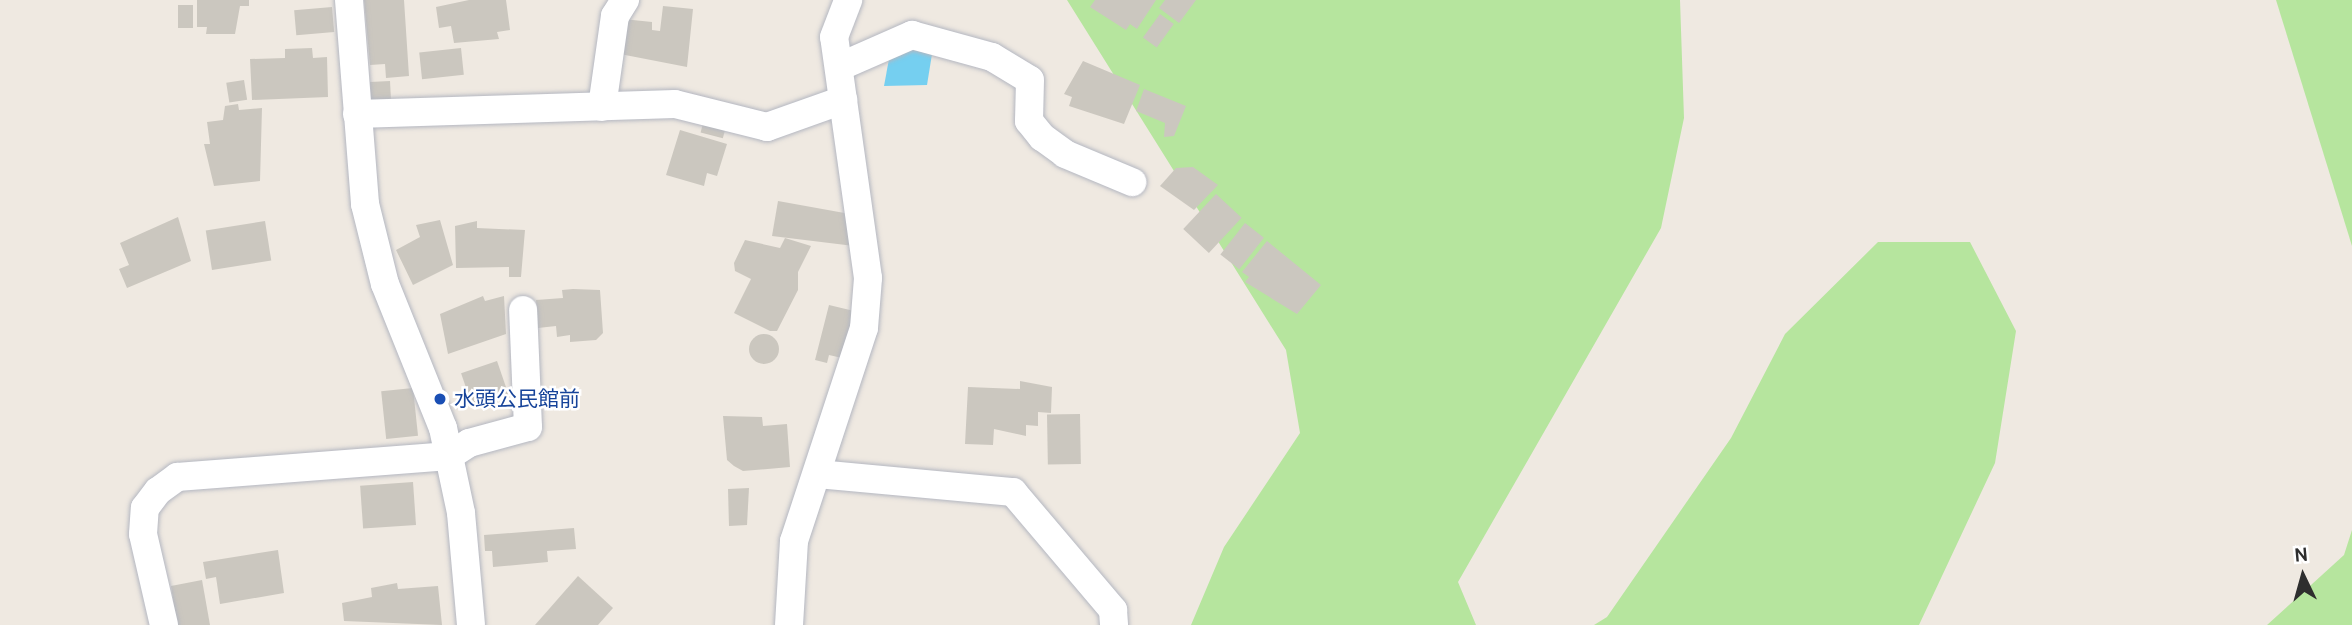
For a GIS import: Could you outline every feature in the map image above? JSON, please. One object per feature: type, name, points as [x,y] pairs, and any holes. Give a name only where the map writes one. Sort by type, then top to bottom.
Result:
[{"type":"street","points":[[348,0],[365,204],[385,284],[449,456],[471,625]]},
{"type":"street","points":[[602,107],[615,16],[625,0]]},
{"type":"street","points":[[789,625],[794,541],[864,328],[868,278],[834,37],[848,0]]},
{"type":"street","points":[[839,67],[912,35],[992,57],[1030,80],[1029,121],[1042,137],[1065,154],[1132,182]]},
{"type":"street","points":[[357,114],[675,104],[767,127],[843,100]]},
{"type":"street","points":[[164,625],[143,534],[145,508],[177,477],[449,456],[469,443],[528,428],[523,310]]},
{"type":"street","points":[[818,474],[1013,492],[1114,610],[1114,625]]},
{"type":"green space","points":[[1067,0],[1680,0],[1684,118],[1661,228],[1458,582],[1476,625],[1191,625],[1224,547],[1300,433],[1286,350]]},
{"type":"green space","points":[[2276,0],[2352,0],[2352,246]]},
{"type":"green space","points":[[1878,242],[1970,242],[2016,331],[1995,463],[1919,625],[1594,625],[1607,617],[1731,438],[1785,334]]},
{"type":"green space","points":[[2352,530],[2352,625],[2267,625],[2344,555]]},
{"type":"water","points":[[907,49],[932,54],[927,85],[884,86],[889,59]]},
{"type":"building","points":[[197,0],[249,0],[249,6],[240,6],[235,34],[206,34],[207,27],[197,27]]},
{"type":"building","points":[[364,0],[404,0],[409,76],[386,78],[385,64],[370,65]]},
{"type":"building","points":[[469,0],[506,0],[510,30],[497,32],[499,39],[454,43],[451,26],[439,28],[436,7]]},
{"type":"building","points":[[1095,0],[1156,0],[1137,29],[1130,24],[1126,30],[1090,7]]},
{"type":"building","points":[[1165,0],[1196,0],[1179,23],[1159,8]]},
{"type":"building","points":[[178,5],[193,5],[193,28],[178,28]]},
{"type":"building","points":[[663,6],[693,9],[687,67],[620,54],[623,19],[652,22],[652,30],[660,31]]},
{"type":"building","points":[[332,7],[334,32],[296,35],[294,10]]},
{"type":"building","points":[[1160,14],[1174,24],[1157,47],[1143,37]]},
{"type":"building","points":[[312,48],[313,58],[327,57],[328,97],[252,100],[250,59],[285,58],[285,49]]},
{"type":"building","points":[[461,48],[464,75],[422,79],[419,52]]},
{"type":"building","points":[[1083,61],[1140,85],[1124,124],[1069,106],[1072,97],[1064,94]]},
{"type":"building","points":[[244,80],[247,100],[229,103],[226,83]]},
{"type":"building","points":[[390,81],[391,100],[371,101],[370,82]]},
{"type":"building","points":[[1144,89],[1186,106],[1174,136],[1164,137],[1165,123],[1136,111]]},
{"type":"building","points":[[238,104],[239,110],[262,108],[260,181],[214,186],[204,144],[210,144],[207,122],[223,120],[225,106]]},
{"type":"building","points":[[705,116],[727,122],[723,138],[701,132]]},
{"type":"building","points":[[680,130],[727,144],[717,176],[707,173],[704,186],[666,175]]},
{"type":"building","points":[[1193,167],[1218,185],[1194,210],[1160,186],[1176,168]]},
{"type":"building","points":[[1216,194],[1242,218],[1209,253],[1183,229]]},
{"type":"building","points":[[778,201],[850,214],[854,246],[772,236]]},
{"type":"building","points":[[178,217],[191,261],[127,288],[119,269],[129,265],[120,243]]},
{"type":"building","points":[[440,220],[453,265],[413,285],[396,250],[420,237],[416,225]]},
{"type":"building","points":[[265,221],[271,261],[212,270],[206,230]]},
{"type":"building","points":[[477,221],[477,228],[525,230],[521,277],[509,277],[509,267],[456,268],[455,226]]},
{"type":"building","points":[[1245,223],[1264,238],[1239,269],[1220,255]]},
{"type":"building","points":[[785,238],[811,246],[798,272],[798,290],[777,331],[770,331],[734,313],[751,279],[735,271],[734,263],[745,240],[780,248]]},
{"type":"building","points":[[1267,241],[1321,285],[1297,314],[1245,282],[1249,277],[1242,272]]},
{"type":"building","points":[[562,290],[600,290],[603,333],[596,340],[570,342],[570,335],[557,337],[556,326],[538,328],[536,300],[563,298]]},
{"type":"building","points":[[483,296],[485,301],[504,296],[506,334],[448,354],[440,314]]},
{"type":"building","points":[[829,305],[854,311],[842,358],[829,355],[827,363],[815,360]]},
{"type":"building","points":[[764,334],[775,338],[779,349],[775,360],[764,364],[753,360],[749,349],[753,338]]},
{"type":"building","points":[[497,361],[509,396],[473,408],[461,373]]},
{"type":"building","points":[[1020,381],[1052,387],[1051,413],[1038,412],[1038,426],[1026,425],[1026,436],[994,429],[993,445],[965,444],[968,387],[1020,389]]},
{"type":"building","points":[[413,388],[418,436],[386,439],[381,391]]},
{"type":"building","points":[[1080,414],[1081,464],[1048,465],[1047,415]]},
{"type":"building","points":[[723,416],[762,417],[763,426],[787,424],[790,467],[743,471],[734,466],[727,460]]},
{"type":"building","points":[[413,482],[416,525],[363,529],[360,486]]},
{"type":"building","points":[[749,488],[747,525],[729,526],[728,489]]},
{"type":"building","points":[[574,528],[576,549],[547,551],[548,562],[493,567],[492,551],[485,551],[484,535]]},
{"type":"building","points":[[278,550],[284,593],[220,604],[216,577],[206,579],[203,562]]},
{"type":"building","points":[[578,576],[613,608],[598,625],[535,625]]},
{"type":"building","points":[[202,580],[210,625],[177,625],[171,586]]},
{"type":"building","points":[[397,583],[398,589],[438,586],[442,625],[344,621],[342,603],[372,597],[371,588]]},
{"type":"place","name":"水頭公民館前","points":[[440,399]]}]
